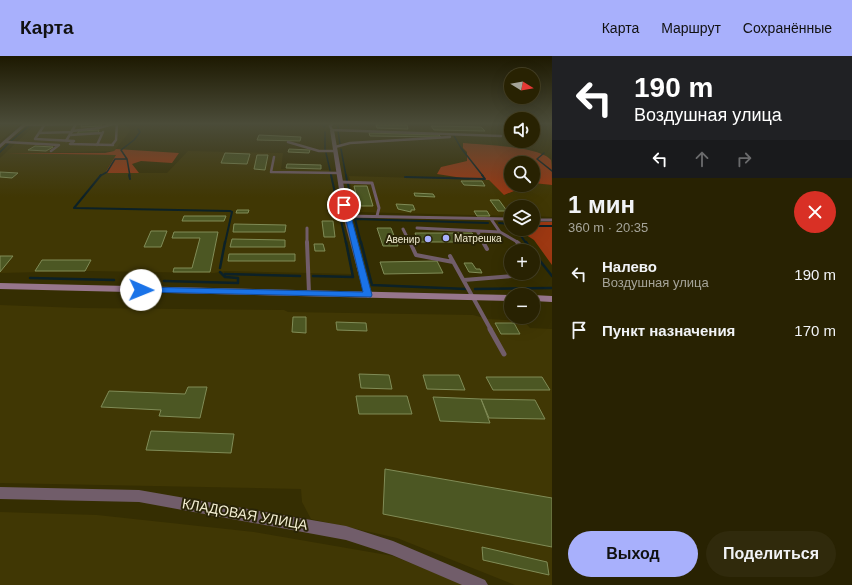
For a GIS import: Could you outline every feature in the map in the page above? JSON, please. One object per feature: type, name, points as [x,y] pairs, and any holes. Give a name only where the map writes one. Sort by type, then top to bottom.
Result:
[{"type":"main road","points":[[0,286],[504,298]]},
{"type":"main road","points":[[540,298],[552,299]]},
{"type":"street","points":[[336,149],[346,216],[368,295]]},
{"type":"street","name":"КЛАДОВАЯ УЛИЦА","points":[[0,493],[139,496],[346,533],[393,548],[480,585]]},
{"type":"lane","points":[[51,151],[55,148]]},
{"type":"lane","points":[[310,148],[319,150],[339,148]]},
{"type":"lane","points":[[274,157],[271,172],[339,173]]},
{"type":"lane","points":[[340,182],[372,183],[379,208],[377,216]]},
{"type":"lane","points":[[346,216],[504,219]]},
{"type":"lane","points":[[491,219],[500,232],[520,244]]},
{"type":"lane","points":[[540,220],[552,220]]},
{"type":"lane","points":[[307,228],[309,293]]},
{"type":"lane","points":[[403,228],[416,255],[430,259],[453,262]]},
{"type":"lane","points":[[417,228],[500,232]]},
{"type":"lane","points":[[477,231],[487,249]]},
{"type":"lane","points":[[450,256],[474,297],[504,354]]},
{"type":"lane","points":[[464,280],[504,277]]},
{"type":"shaded area","points":[[11,148],[117,148],[114,151],[39,153],[116,155],[105,173],[167,173],[188,151],[283,153],[281,169],[329,170],[352,274],[225,271],[214,273],[85,271],[0,273],[0,158]]},
{"type":"shaded area","points":[[463,148],[514,148],[545,155],[551,160],[552,185],[540,184],[540,156],[504,156],[504,192],[512,192],[504,195],[489,180],[475,180],[437,174],[441,167],[467,161],[467,152]]},
{"type":"shaded area","points":[[116,149],[179,153],[172,163],[141,161],[132,164],[139,173],[105,173],[116,155],[6,153],[105,153]]},
{"type":"shaded area","points":[[349,176],[489,180],[504,195],[513,192],[540,192],[540,184],[552,185],[552,217],[540,216],[540,200],[504,200],[504,216],[357,212]]},
{"type":"shaded area","points":[[540,222],[552,222],[552,265],[540,248],[540,244],[537,244],[528,236],[540,236]]},
{"type":"shaded area","points":[[0,305],[80,308],[284,310],[288,312],[473,315],[488,319],[504,320],[504,324],[527,324],[530,328],[552,329],[552,585],[515,585],[397,538],[311,519],[302,502],[301,489],[0,483]]},
{"type":"shaded area","points":[[0,512],[97,515],[254,532],[393,556],[465,585],[0,585]]},
{"type":"building","points":[[32,148],[52,148],[46,151],[28,150]]},
{"type":"building","points":[[289,149],[310,150],[309,153],[288,152]]},
{"type":"building","points":[[225,153],[250,154],[247,164],[221,163]]},
{"type":"building","points":[[257,155],[268,155],[265,170],[254,169]]},
{"type":"building","points":[[287,164],[321,165],[321,169],[286,168]]},
{"type":"building","points":[[0,172],[18,173],[12,178],[0,177]]},
{"type":"building","points":[[461,181],[482,181],[485,186],[464,185]]},
{"type":"building","points":[[354,186],[367,186],[373,206],[359,206]]},
{"type":"building","points":[[414,193],[433,194],[435,197],[415,196]]},
{"type":"building","points":[[490,200],[499,200],[504,207],[504,211],[498,211]]},
{"type":"building","points":[[396,204],[413,205],[415,210],[411,210],[411,212],[398,209]]},
{"type":"building","points":[[237,210],[249,210],[248,213],[236,213]]},
{"type":"building","points":[[474,211],[487,211],[490,216],[477,216]]},
{"type":"building","points":[[184,216],[226,216],[224,221],[182,221]]},
{"type":"building","points":[[322,221],[333,221],[335,237],[324,237]]},
{"type":"building","points":[[234,224],[286,225],[285,232],[233,232]]},
{"type":"building","points":[[377,228],[391,228],[398,246],[383,246]]},
{"type":"building","points":[[151,231],[167,231],[161,247],[144,247]]},
{"type":"building","points":[[174,232],[218,232],[210,272],[173,272],[174,268],[192,268],[200,238],[172,238]]},
{"type":"building","name":"Матрешка","points":[[415,233],[472,233],[478,242],[419,242]]},
{"type":"building","points":[[232,239],[285,240],[285,247],[230,247]]},
{"type":"building","points":[[314,244],[323,244],[325,251],[315,251]]},
{"type":"building","points":[[229,254],[295,254],[295,261],[228,261]]},
{"type":"building","points":[[0,256],[13,256],[0,272]]},
{"type":"building","points":[[42,260],[91,260],[85,271],[35,271]]},
{"type":"building","points":[[437,261],[443,273],[384,274],[380,262]]},
{"type":"building","points":[[464,263],[472,263],[476,269],[480,269],[482,273],[469,272]]},
{"type":"building","points":[[293,317],[306,317],[306,333],[292,332]]},
{"type":"building","points":[[336,322],[366,323],[367,331],[337,330]]},
{"type":"building","points":[[495,323],[515,324],[520,334],[501,334]]},
{"type":"building","points":[[359,374],[389,375],[392,389],[361,388]]},
{"type":"building","points":[[423,375],[459,375],[465,390],[427,389]]},
{"type":"building","points":[[486,377],[542,377],[550,390],[493,390]]},
{"type":"building","points":[[188,387],[207,387],[200,418],[159,416],[161,410],[101,407],[109,391],[185,394]]},
{"type":"building","points":[[356,396],[407,396],[412,414],[359,414]]},
{"type":"building","points":[[433,397],[481,399],[490,423],[440,421]]},
{"type":"building","points":[[481,399],[535,400],[545,419],[489,418]]},
{"type":"building","points":[[151,431],[234,434],[231,453],[146,450]]},
{"type":"building","points":[[385,469],[552,498],[552,547],[383,514]]},
{"type":"building","points":[[482,547],[547,562],[549,575],[483,560]]},
{"type":"waterway","points":[[0,152],[4,148]]},
{"type":"waterway","points":[[124,148],[121,150],[127,159]]},
{"type":"waterway","points":[[461,148],[483,176]]},
{"type":"waterway","points":[[341,149],[346,176]]},
{"type":"waterway","points":[[326,153],[330,170]]},
{"type":"waterway","points":[[544,153],[537,159],[552,171]]},
{"type":"waterway","points":[[100,176],[107,172],[115,159],[127,159]]},
{"type":"waterway","points":[[127,159],[130,176]]},
{"type":"waterway","points":[[129,175],[130,179]]},
{"type":"waterway","points":[[331,175],[346,243]]},
{"type":"waterway","points":[[346,175],[347,181]]},
{"type":"waterway","points":[[405,177],[485,179],[482,175]]},
{"type":"waterway","points":[[100,176],[74,208],[230,211],[232,212],[225,243]]},
{"type":"waterway","points":[[348,184],[353,213]]},
{"type":"waterway","points":[[361,243],[355,219],[488,223]]},
{"type":"waterway","points":[[499,223],[504,223]]},
{"type":"waterway","points":[[540,226],[552,226]]},
{"type":"waterway","points":[[521,236],[526,243]]},
{"type":"waterway","points":[[220,268],[225,242]]},
{"type":"waterway","points":[[313,276],[353,277],[346,242]]},
{"type":"waterway","points":[[361,242],[372,285],[466,289]]},
{"type":"waterway","points":[[540,261],[552,276]]},
{"type":"waterway","points":[[164,281],[238,283],[238,278],[225,277],[220,272]]},
{"type":"waterway","points":[[225,274],[300,276]]},
{"type":"waterway","points":[[30,278],[114,280]]},
{"type":"waterway","points":[[128,280],[154,281]]},
{"type":"waterway","points":[[475,289],[552,288]]},
{"type":"place","name":"Матрешка","points":[[446,238]]},
{"type":"place","name":"Авенир","points":[[428,239]]},
{"type":"route","points":[[141,290],[368,295],[344,205]]}]
